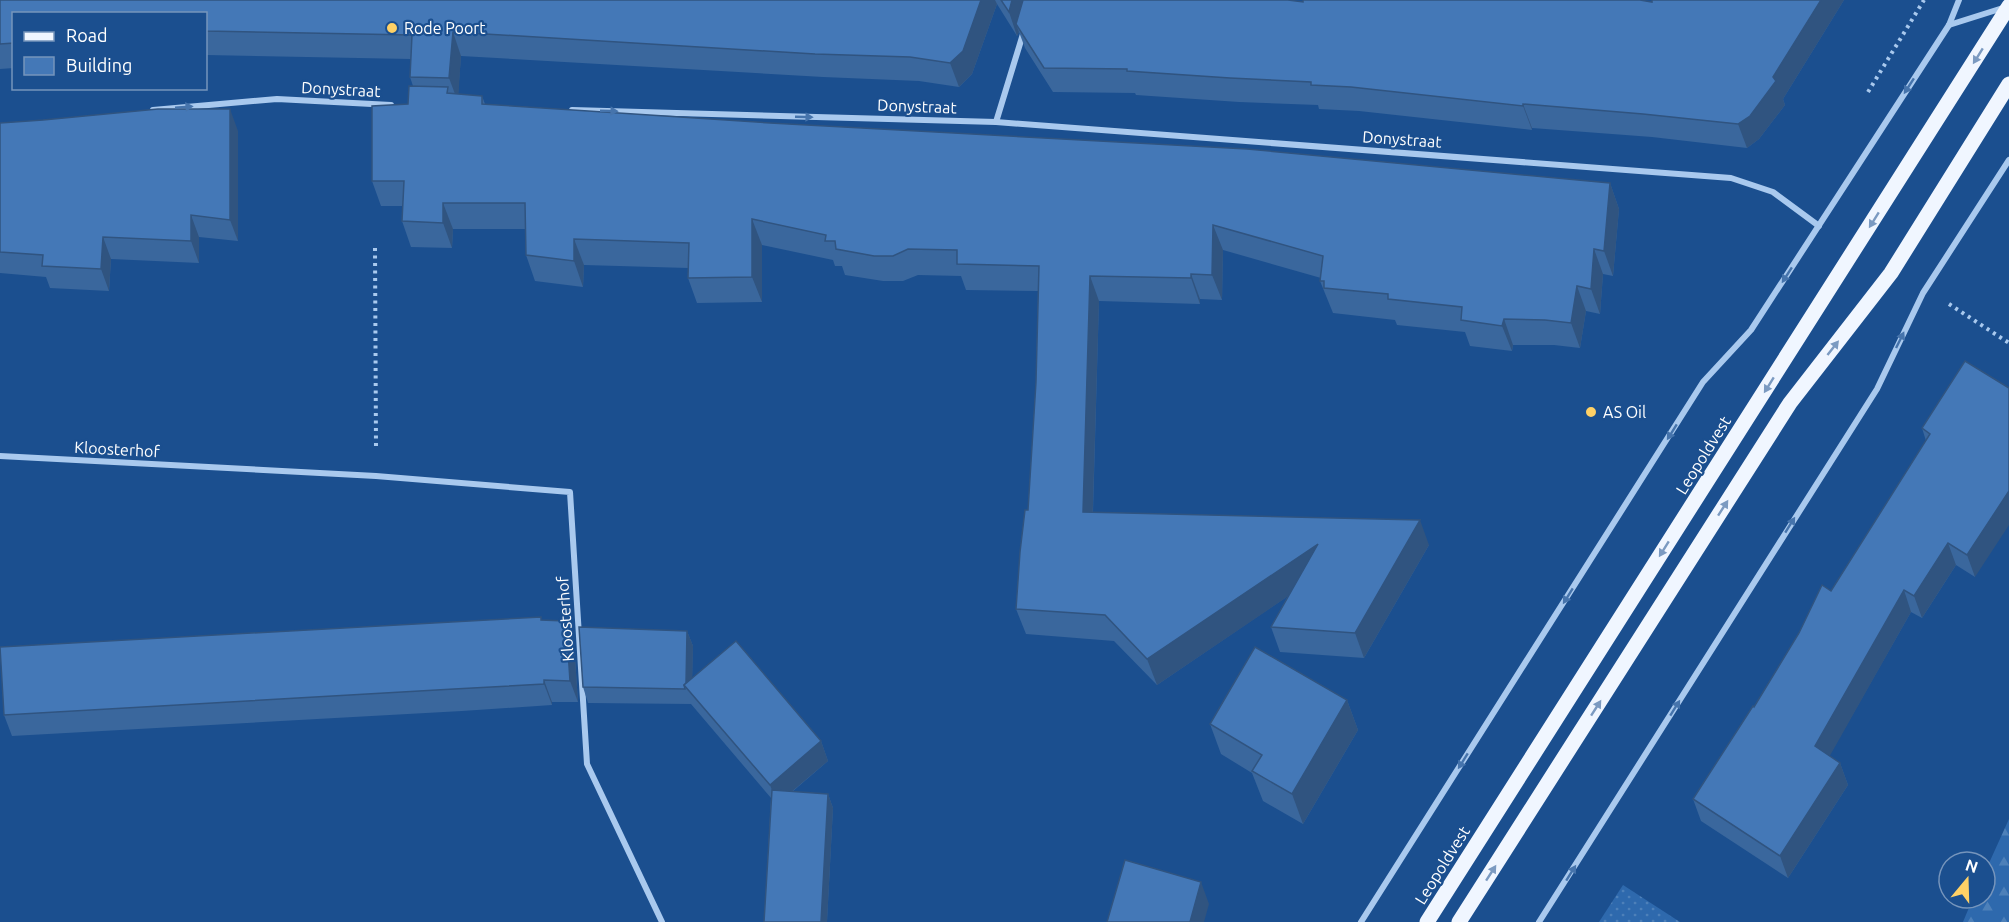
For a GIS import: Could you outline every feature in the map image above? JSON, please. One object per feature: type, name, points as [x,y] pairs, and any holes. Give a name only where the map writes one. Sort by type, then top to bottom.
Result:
[{"type":"main road","name":"Leopoldvest","points":[[1427,922],[2009,6]]},
{"type":"main road","points":[[1460,922],[1790,403],[1891,273],[2009,84]]},
{"type":"street","points":[[1361,922],[1703,382],[1751,330],[1949,25],[1959,0]]},
{"type":"street","name":"Leopoldvest","points":[[1949,25],[2009,6]]},
{"type":"street","points":[[996,122],[1027,22]]},
{"type":"street","name":"Donystraat","points":[[150,110],[277,99],[400,106]]},
{"type":"street","name":"Donystraat","points":[[567,110],[996,122],[1731,178],[1773,192],[1819,226]]},
{"type":"street","points":[[1539,922],[1876,389],[1923,293],[2009,160]]},
{"type":"street","name":"Kloosterhof","points":[[0,456],[376,476],[570,492],[587,764],[662,922]]},
{"type":"path","points":[[375,248],[376,476]]},
{"type":"path","points":[[1947,303],[2009,343]]},
{"type":"green space","points":[[2009,819],[2009,922],[1963,922],[1968,910],[1997,910],[1997,850],[1995,850]]},
{"type":"green space","points":[[1623,885],[1680,922],[1599,922]]},
{"type":"building","points":[[0,0],[981,0],[963,51],[950,63],[910,57],[815,54],[453,32],[449,78],[410,77],[412,35],[207,31],[207,12],[12,12],[12,43],[0,44]]},
{"type":"building","points":[[1001,0],[1012,0],[1009,12]]},
{"type":"building","points":[[1023,0],[1288,0],[1303,2],[1303,0],[1640,0],[1652,2],[1652,0],[1821,0],[1773,77],[1776,81],[1750,116],[1738,124],[1643,114],[1523,104],[1523,106],[1351,87],[1311,85],[1311,82],[1127,71],[1127,69],[1044,68],[1016,24]]},
{"type":"building","points":[[409,86],[448,87],[447,93],[482,96],[482,104],[770,123],[1247,149],[1610,183],[1604,251],[1594,249],[1591,289],[1577,286],[1571,323],[1504,319],[1502,326],[1461,320],[1462,307],[1388,299],[1388,294],[1324,288],[1324,281],[1320,281],[1323,256],[1213,225],[1212,275],[1191,274],[1191,278],[1090,276],[1083,512],[1420,520],[1355,633],[1271,627],[1318,544],[1147,659],[1105,615],[1016,609],[1025,510],[1028,510],[1036,382],[1039,266],[957,264],[957,250],[908,249],[893,256],[874,256],[836,249],[835,241],[825,241],[826,235],[752,219],[752,277],[688,278],[689,243],[574,239],[574,261],[526,255],[525,203],[443,203],[443,223],[402,221],[404,181],[372,181],[372,106],[408,104]]},
{"type":"building","points":[[158,109],[230,109],[230,220],[191,215],[191,241],[103,237],[101,269],[42,266],[43,255],[0,252],[0,123]]},
{"type":"building","points":[[1965,361],[2009,388],[2009,491],[1967,555],[1948,543],[1914,596],[1904,590],[1815,746],[1840,763],[1780,856],[1693,799],[1754,707],[1799,633],[1822,585],[1831,591],[1930,434],[1922,428]]},
{"type":"building","points":[[541,617],[541,620],[566,621],[570,681],[544,680],[544,684],[4,715],[0,647]]},
{"type":"building","points":[[579,627],[687,631],[685,689],[583,687]]},
{"type":"building","points":[[736,641],[821,741],[770,785],[684,685]]},
{"type":"building","points":[[1255,647],[1347,700],[1292,794],[1252,771],[1262,755],[1210,724]]},
{"type":"building","points":[[772,790],[828,794],[821,922],[764,922]]},
{"type":"building","points":[[1125,860],[1201,882],[1190,922],[1107,922]]},
{"type":"place","name":"Rode Poort","points":[[392,28]]},
{"type":"place","name":"AS Oil","points":[[1591,412]]}]
